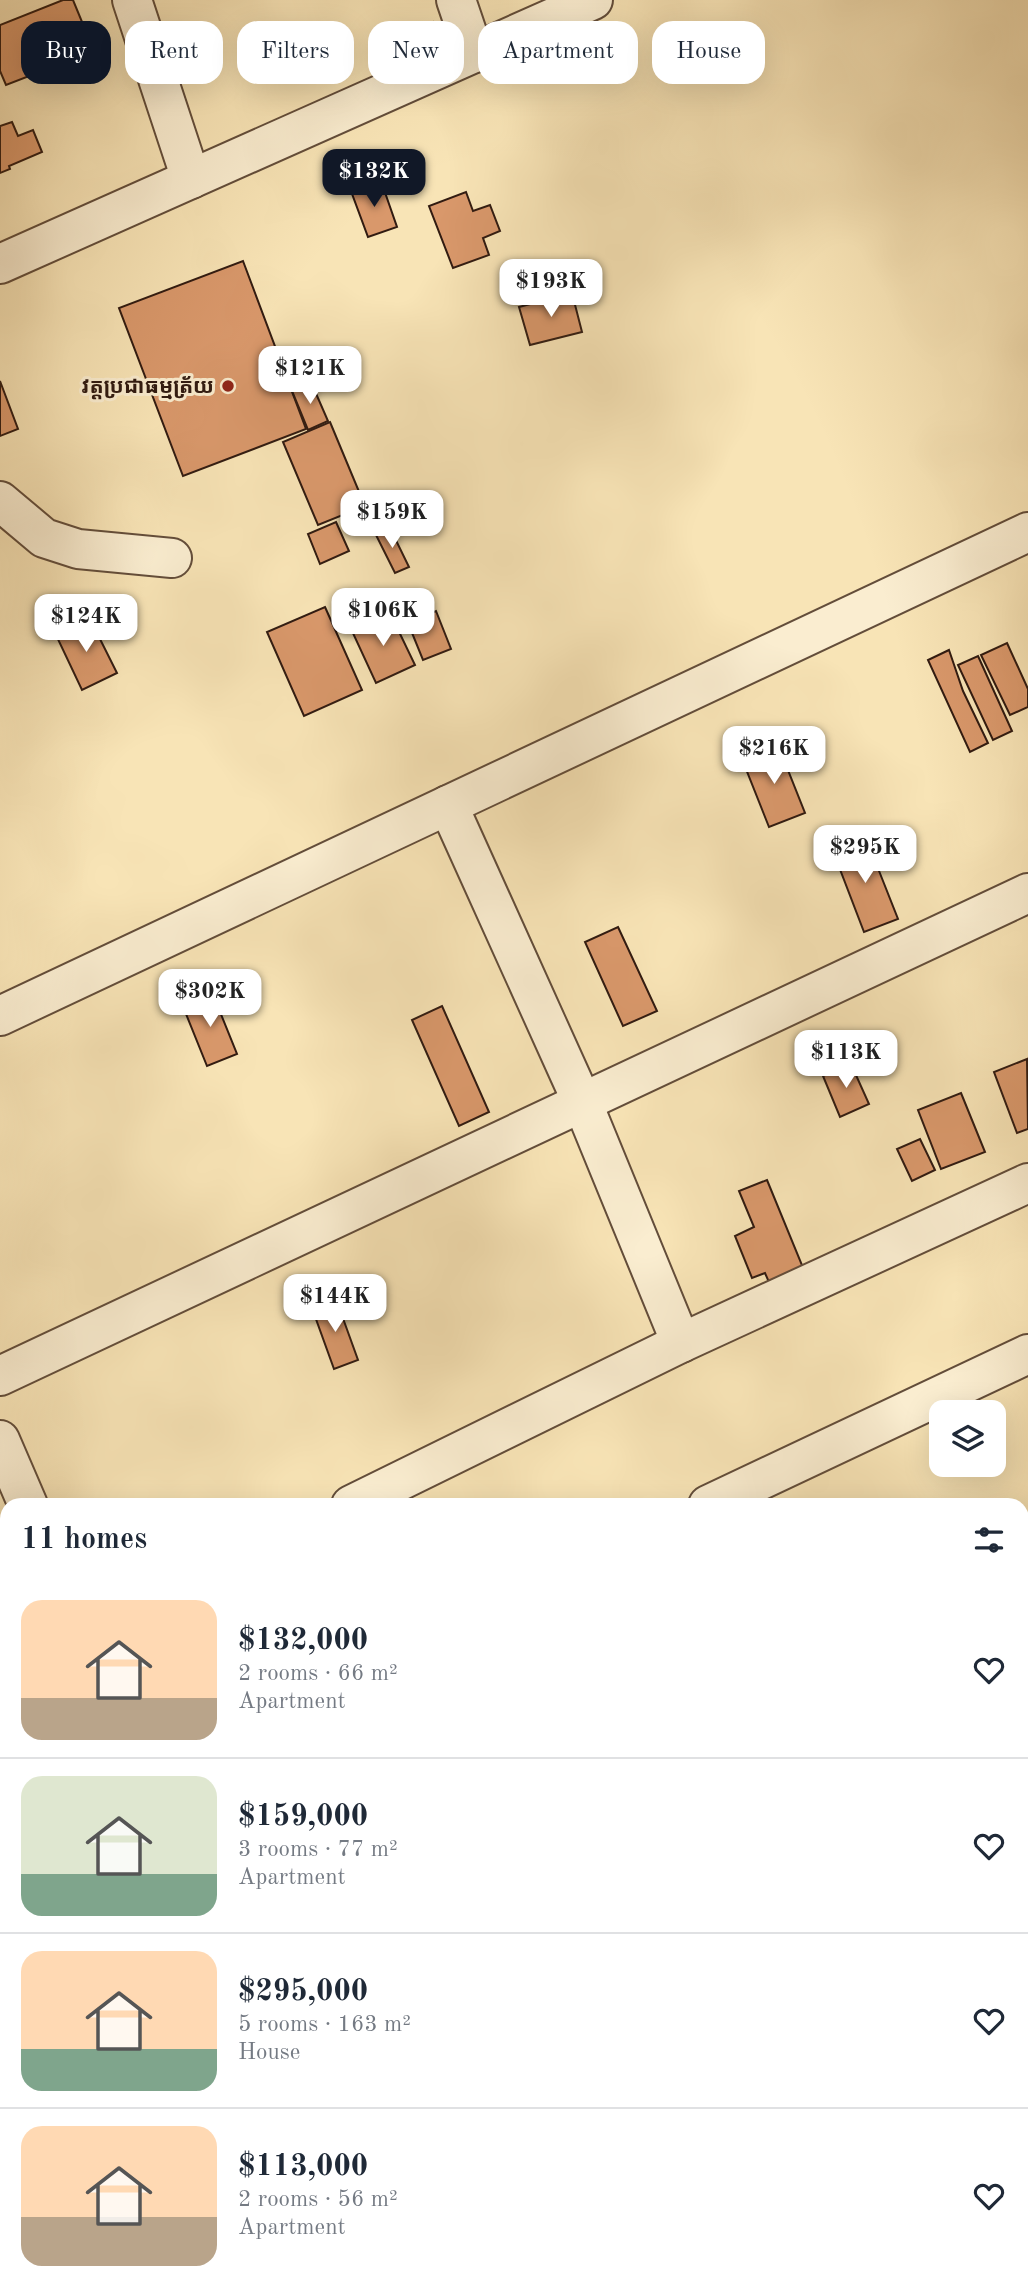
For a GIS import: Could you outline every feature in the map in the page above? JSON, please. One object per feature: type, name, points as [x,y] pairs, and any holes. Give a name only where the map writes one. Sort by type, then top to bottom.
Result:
[{"type":"street","points":[[132,0],[191,179]]},
{"type":"street","points":[[456,0],[474,53]]},
{"type":"street","points":[[0,264],[593,0]]},
{"type":"street","points":[[0,501],[44,538],[78,549],[172,558]]},
{"type":"street","points":[[0,1016],[1028,532]]},
{"type":"street","points":[[449,805],[583,1104],[681,1343]]},
{"type":"street","points":[[0,1376],[1028,893]]},
{"type":"street","points":[[365,1498],[681,1343],[1028,1183]]},
{"type":"street","points":[[723,1498],[1028,1354]]},
{"type":"street","points":[[0,1440],[26,1498]]},
{"type":"building","points":[[63,0],[73,0],[82,21],[21,21],[21,79],[6,85],[0,71],[0,25]]},
{"type":"building","points":[[12,122],[18,136],[33,130],[42,152],[9,166],[10,169],[0,173],[0,126]]},
{"type":"building","points":[[381,181],[397,227],[368,237],[351,191]]},
{"type":"building","points":[[466,192],[473,211],[490,205],[500,231],[483,238],[489,255],[453,268],[429,206]]},
{"type":"building","points":[[243,261],[306,429],[183,476],[119,308]]},
{"type":"building","points":[[572,293],[582,332],[530,345],[519,307]]},
{"type":"building","points":[[0,381],[18,429],[0,436]]},
{"type":"building","points":[[311,382],[328,421],[308,430],[292,391]]},
{"type":"building","points":[[330,422],[365,506],[318,525],[283,442]]},
{"type":"building","points":[[336,522],[349,551],[320,564],[308,534]]},
{"type":"building","points":[[389,526],[409,567],[395,573],[375,533]]},
{"type":"building","points":[[325,607],[362,690],[304,716],[267,632]]},
{"type":"building","points":[[436,611],[451,649],[423,660],[408,623]]},
{"type":"building","points":[[390,613],[415,665],[376,683],[352,631]]},
{"type":"building","points":[[90,619],[117,673],[82,690],[56,635]]},
{"type":"building","points":[[1007,643],[1028,689],[1028,707],[1010,715],[981,655]]},
{"type":"building","points":[[949,650],[963,691],[988,743],[970,752],[928,660]]},
{"type":"building","points":[[978,656],[1012,731],[993,740],[958,665]]},
{"type":"building","points":[[778,745],[805,813],[769,827],[742,759]]},
{"type":"building","points":[[866,838],[898,919],[864,932],[833,851]]},
{"type":"building","points":[[618,927],[657,1011],[623,1026],[585,942]]},
{"type":"building","points":[[212,992],[237,1054],[207,1066],[182,1004]]},
{"type":"building","points":[[442,1006],[489,1112],[459,1126],[412,1020]]},
{"type":"building","points":[[1027,1059],[1028,1129],[1017,1133],[994,1072]]},
{"type":"building","points":[[851,1064],[869,1104],[840,1117],[823,1076]]},
{"type":"building","points":[[961,1093],[985,1152],[941,1169],[918,1110]]},
{"type":"building","points":[[920,1139],[935,1170],[912,1181],[897,1149]]},
{"type":"building","points":[[767,1180],[806,1275],[772,1289],[765,1273],[752,1278],[735,1236],[754,1227],[739,1191]]},
{"type":"building","points":[[336,1299],[358,1360],[334,1369],[312,1308]]},
{"type":"place","name":"វត្តប្រជាធម្មត្រ័យ","points":[[228,386]]}]
